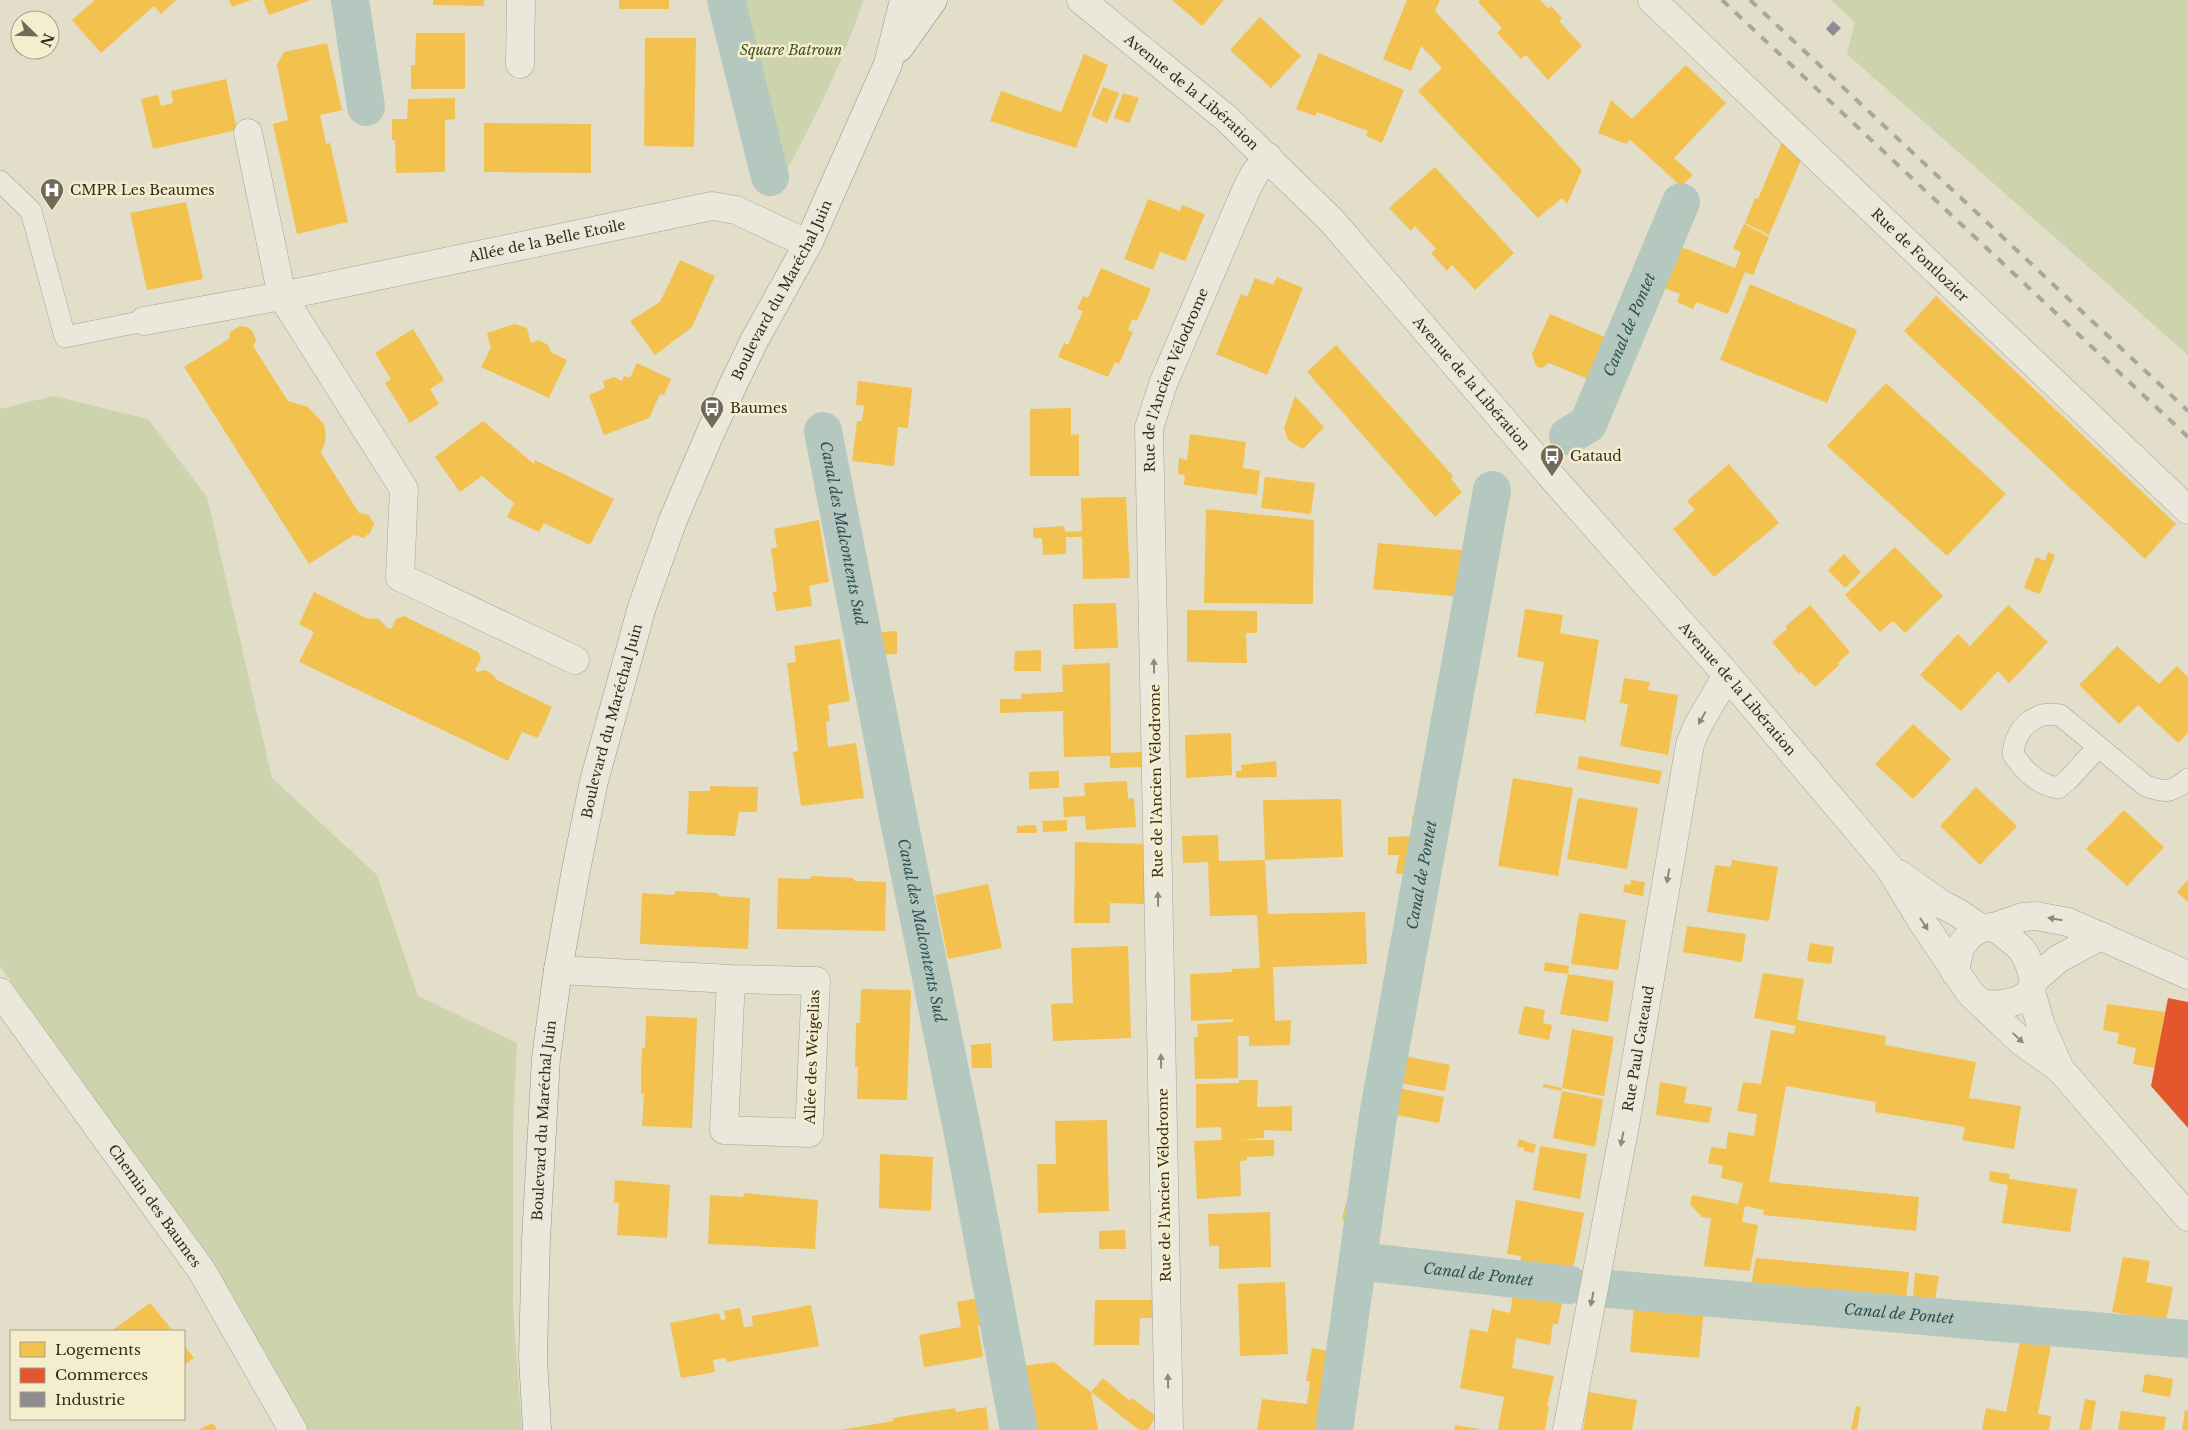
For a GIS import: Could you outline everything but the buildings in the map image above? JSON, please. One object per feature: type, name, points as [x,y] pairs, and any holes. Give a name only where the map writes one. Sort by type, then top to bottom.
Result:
[{"type":"street","points":[[520,64],[521,0]]},
{"type":"street","name":"Boulevard du Maréchal Juin","points":[[537,1430],[533,1357],[540,1143],[546,1058],[558,970],[594,781],[642,606],[673,520],[712,429],[754,341],[808,244],[888,64],[904,0]]},
{"type":"street","name":"Boulevard du Maréchal Juin","points":[[888,64],[933,0]]},
{"type":"street","name":"Avenue de la Libération","points":[[1081,0],[1226,118],[1332,221],[1552,477],[1726,675],[1889,868],[1955,972]]},
{"type":"street","name":"Rue de Fontlozier","points":[[1652,0],[2188,510]]},
{"type":"street","points":[[248,133],[282,296],[404,489],[400,578],[575,660]]},
{"type":"street","name":"Rue de l'Ancien Vélodrome","points":[[1168,1430],[1149,428],[1163,384],[1247,188],[1255,173],[1268,157]]},
{"type":"street","name":"Allée de la Belle Etoile","points":[[144,321],[282,296],[712,206],[736,210],[808,244]]},
{"type":"street","name":"Rue Paul Gateaud","points":[[1566,1430],[1626,1120],[1690,744],[1698,725],[1726,675]]},
{"type":"street","name":"Avenue de la Libération","points":[[1889,868],[1941,904],[1987,928]]},
{"type":"street","points":[[2188,975],[2068,922],[2036,916],[2023,917],[1970,935],[1960,947],[1955,972],[1970,993],[2022,1042],[2060,1069],[2188,1216]]},
{"type":"street","points":[[1987,928],[2011,939],[2022,950],[2033,985],[2041,1026],[2060,1069]]},
{"type":"street","points":[[1983,1004],[1999,1006],[2011,1003],[2033,985],[2058,959],[2101,936]]},
{"type":"street","name":"Allée des Weigelias","points":[[558,970],[731,979],[816,981],[809,1133],[724,1130],[731,979]]},
{"type":"street","name":"Chemin des Baumes","points":[[0,992],[202,1272],[294,1430]]},
{"type":"lane","points":[[0,181],[31,211],[65,337],[144,321]]},
{"type":"lane","points":[[2098,747],[2146,786],[2162,792],[2176,789],[2188,779]]},
{"type":"green space","name":"Square Batroun","points":[[728,0],[863,0],[834,75],[774,195]]},
{"type":"green space","points":[[1831,0],[2188,0],[2188,355],[1847,54],[1855,22]]},
{"type":"green space","points":[[53,396],[148,419],[207,497],[272,778],[377,875],[418,996],[517,1043],[513,1128],[513,1308],[522,1430],[307,1430],[212,1265],[0,966],[0,409]]},
{"type":"waterway","points":[[350,0],[366,107]]},
{"type":"waterway","name":"Canal des Malcontents Sud","points":[[726,0],[770,177]]},
{"type":"waterway","name":"Canal de Pontet","points":[[1568,436],[1588,424],[1681,202]]},
{"type":"waterway","name":"Canal des Malcontents Sud","points":[[823,431],[897,811],[964,1139],[1019,1430]]},
{"type":"waterway","name":"Canal de Pontet","points":[[1334,1430],[1378,1116],[1492,490]]},
{"type":"waterway","name":"Canal de Pontet","points":[[1358,1261],[1570,1285]]},
{"type":"waterway","name":"Canal de Pontet","points":[[1610,1289],[2188,1339]]},
{"type":"railway","points":[[1722,0],[2188,437]]},
{"type":"railway","points":[[1750,0],[2188,411]]},
{"type":"place","name":"CMPR Les Beaumes","points":[[52,211]]},
{"type":"place","name":"Baumes","points":[[712,429]]},
{"type":"place","name":"Gataud","points":[[1552,477]]}]
